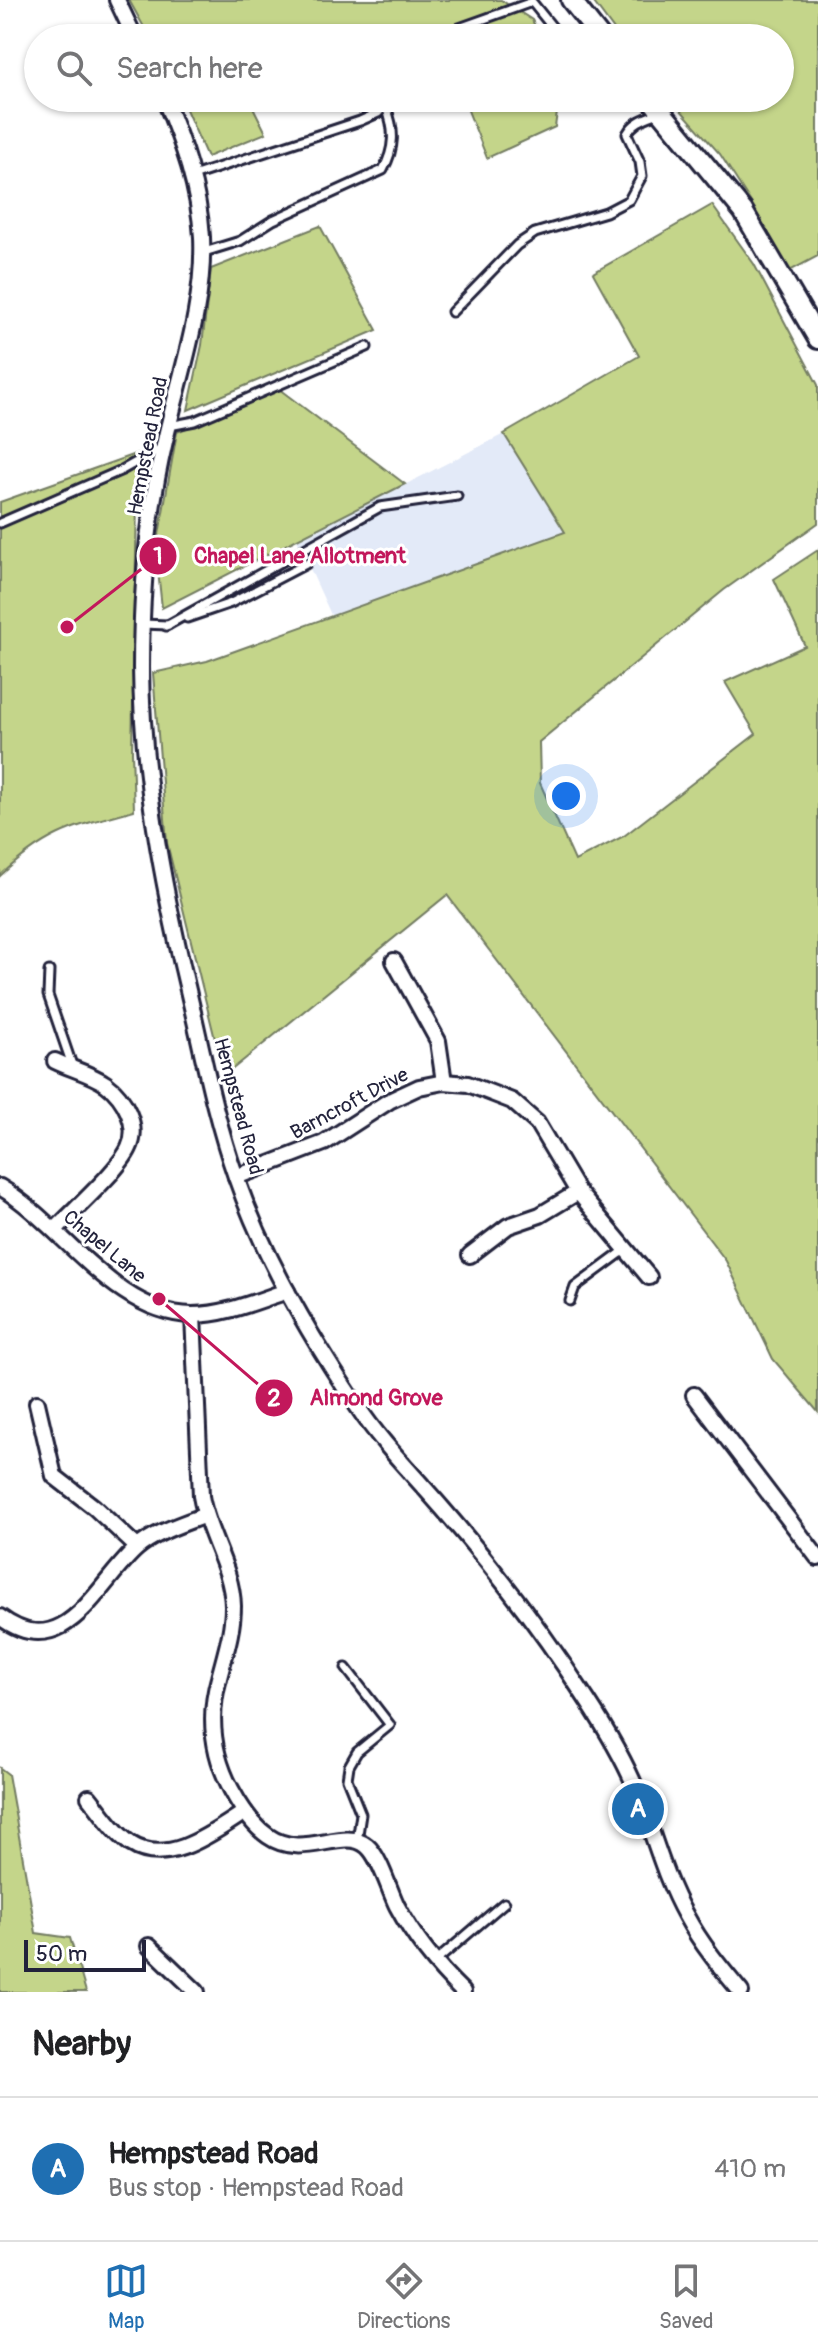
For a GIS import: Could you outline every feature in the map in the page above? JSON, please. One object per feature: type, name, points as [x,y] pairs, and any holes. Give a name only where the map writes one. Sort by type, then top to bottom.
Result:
[{"type":"street","points":[[117,0],[128,24]]},
{"type":"street","points":[[571,0],[590,24]]},
{"type":"street","name":"Hempstead Road","points":[[170,112],[193,176],[202,236],[196,311],[163,447],[144,579],[141,669],[146,757],[157,848],[204,1056],[236,1177],[251,1217],[309,1332],[373,1430],[495,1572],[585,1696],[618,1750],[636,1789],[670,1883],[686,1917],[741,1992]]},
{"type":"street","points":[[662,112],[743,211],[818,339]]},
{"type":"street","points":[[394,961],[438,1041],[444,1082]]},
{"type":"street","points":[[55,1061],[104,1083],[119,1097],[130,1116],[133,1136],[131,1146],[118,1164],[55,1230]]},
{"type":"street","name":"Barncroft Drive","points":[[236,1177],[324,1143],[404,1093],[444,1082],[468,1084],[498,1094],[525,1111],[544,1133],[578,1192],[649,1277]]},
{"type":"street","name":"Chapel Lane","points":[[0,1187],[22,1201],[108,1278],[140,1301],[162,1310],[193,1315],[229,1310],[287,1291]]},
{"type":"street","points":[[470,1255],[508,1226],[540,1215],[578,1192]]},
{"type":"street","points":[[193,1315],[199,1476],[205,1515],[227,1573],[233,1606],[229,1642],[214,1699],[212,1730],[220,1764],[245,1812],[261,1831],[283,1844],[309,1846],[344,1839],[357,1841],[372,1851],[407,1923],[435,1962],[463,1992]]},
{"type":"street","points":[[694,1395],[818,1558]]},
{"type":"street","points":[[37,1403],[54,1476],[94,1507],[137,1547]]},
{"type":"street","points":[[0,1617],[27,1632],[64,1625],[91,1602],[137,1547],[205,1515]]},
{"type":"street","points":[[89,1797],[133,1846],[153,1851],[164,1852],[190,1844],[245,1812]]},
{"type":"street","points":[[149,1946],[197,1992]]},
{"type":"lane","points":[[470,24],[532,2],[550,24]]},
{"type":"lane","points":[[193,176],[360,121],[377,112]]},
{"type":"lane","points":[[201,253],[240,241],[273,220],[383,170],[392,154],[393,125],[388,112]]},
{"type":"lane","points":[[452,312],[517,245],[535,233],[606,212],[629,200],[642,176],[640,162],[627,134],[649,112]]},
{"type":"lane","points":[[169,426],[195,421],[367,347]]},
{"type":"lane","points":[[0,523],[122,470],[163,447]]},
{"type":"lane","points":[[166,626],[380,507],[457,496]]},
{"type":"lane","points":[[142,624],[166,626],[231,603],[306,564]]},
{"type":"lane","points":[[49,971],[48,995],[74,1070]]},
{"type":"lane","points":[[570,1301],[575,1287],[625,1250]]},
{"type":"lane","points":[[346,1668],[390,1725],[357,1752],[349,1766],[347,1779],[361,1814],[357,1841]]},
{"type":"lane","points":[[435,1962],[504,1903]]},
{"type":"shaded area","points":[[504,434],[565,532],[332,617],[297,540]]},
{"type":"green space","points":[[129,0],[501,0],[534,24],[142,24]]},
{"type":"green space","points":[[592,0],[818,0],[818,256],[786,273],[750,212],[755,209],[720,154],[682,112],[794,112],[794,24],[610,24]]},
{"type":"green space","points":[[187,112],[256,112],[266,133],[207,157]]},
{"type":"green space","points":[[469,112],[557,112],[555,127],[487,158]]},
{"type":"green space","points":[[712,205],[754,264],[818,385],[818,523],[724,590],[539,742],[540,783],[575,861],[624,836],[756,734],[725,682],[805,646],[774,579],[818,550],[818,1412],[773,1359],[726,1261],[447,895],[224,1076],[167,843],[153,673],[207,661],[565,532],[504,434],[639,356],[593,273]]},
{"type":"green space","points":[[320,226],[377,330],[188,410],[202,345],[211,269]]},
{"type":"green space","points":[[279,389],[405,484],[162,608],[156,552],[177,432]]},
{"type":"green space","points":[[138,453],[132,752],[134,810],[62,832],[33,849],[0,876],[0,502]]},
{"type":"green space","points":[[0,1768],[8,1774],[36,1933],[70,1938],[86,1992],[0,1992]]},
{"type":"place","name":"Chapel Lane Allotment","points":[[67,627]]},
{"type":"place","name":"Almond Grove","points":[[159,1299]]},
{"type":"place","name":"Hempstead Road","points":[[638,1809]]}]
